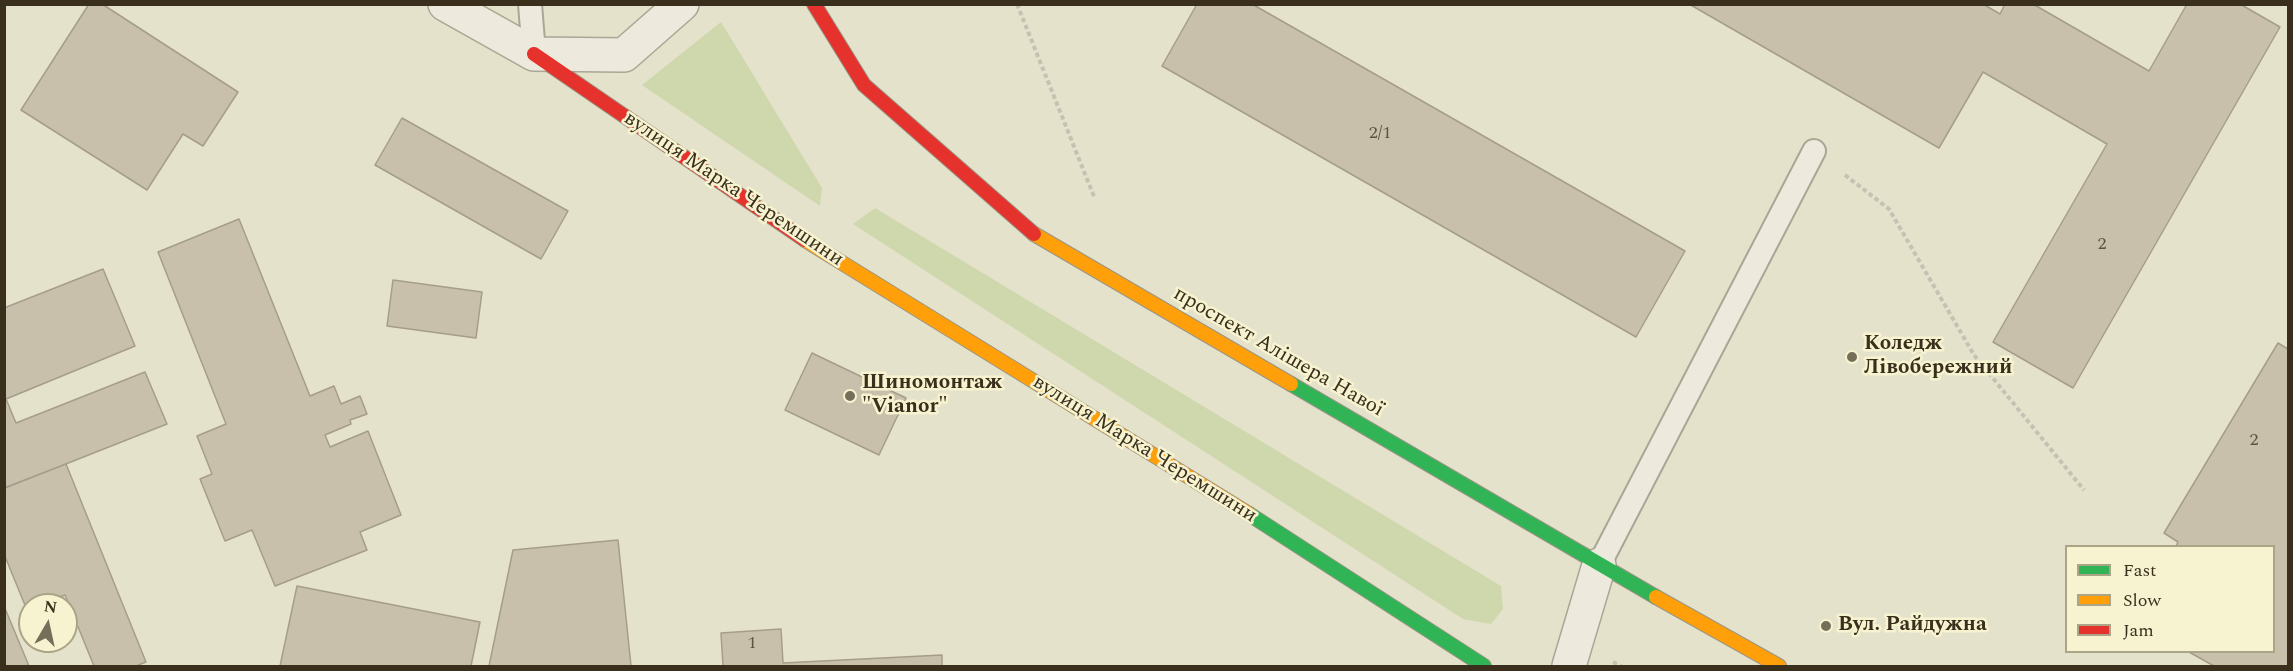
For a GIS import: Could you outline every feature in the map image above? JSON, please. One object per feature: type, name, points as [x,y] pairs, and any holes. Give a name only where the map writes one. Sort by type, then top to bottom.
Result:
[{"type":"street","name":"вулиця Марка Черемшини","points":[[444,4],[534,54],[840,264],[1184,472],[1484,666]]},
{"type":"street","name":"вулиця Марка Черемшини","points":[[534,54],[624,55],[682,4]]},
{"type":"street","name":"проспект Алішера Навої","points":[[814,4],[864,85],[1031,232],[1599,565],[1779,666]]},
{"type":"street","points":[[1569,666],[1599,565]]},
{"type":"lane","points":[[530,4],[534,54]]},
{"type":"lane","points":[[1599,565],[1814,151]]},
{"type":"path","points":[[1017,4],[1095,199]]},
{"type":"path","points":[[1814,151],[1889,209],[1974,355],[2084,490]]},
{"type":"green space","points":[[721,22],[822,188],[820,206],[642,85]]},
{"type":"green space","points":[[875,208],[1501,586],[1503,609],[1491,624],[1463,619],[853,224]]},
{"type":"building","points":[[89,4],[102,4],[238,92],[203,146],[183,134],[147,190],[21,110]]},
{"type":"building","points":[[1197,4],[1252,4],[1685,251],[1636,337],[1162,66]]},
{"type":"building","points":[[1689,4],[1983,4],[2000,14],[2005,4],[2033,4],[2149,71],[2187,4],[2240,4],[2280,27],[2073,388],[1993,342],[2107,144],[1983,72],[1939,148]]},
{"type":"building","points":[[402,118],[568,211],[541,259],[375,165]]},
{"type":"building","points":[[239,219],[310,396],[334,386],[341,404],[360,396],[367,414],[350,420],[351,424],[325,435],[330,447],[368,431],[401,515],[360,532],[367,550],[275,586],[252,530],[225,541],[200,479],[212,474],[197,436],[226,424],[158,252]]},
{"type":"building","points":[[103,269],[135,346],[6,399],[16,423],[145,372],[167,424],[5,488],[4,308]]},
{"type":"building","points":[[393,280],[482,292],[476,338],[387,326]]},
{"type":"building","points":[[2278,343],[2288,349],[2288,666],[2214,666],[2191,653],[2275,653],[2275,545],[2176,545],[2178,542],[2164,533]]},
{"type":"building","points":[[812,353],[906,398],[879,455],[785,410]]},
{"type":"building","points":[[66,464],[146,662],[136,666],[94,666],[78,627],[78,593],[20,593],[4,554],[4,488]]},
{"type":"building","points":[[618,540],[631,666],[489,666],[513,550]]},
{"type":"building","points":[[297,586],[480,622],[471,666],[280,666]]},
{"type":"building","points":[[4,606],[18,640],[18,653],[24,653],[29,666],[4,666]]},
{"type":"building","points":[[781,629],[783,663],[942,655],[942,666],[723,666],[721,633]]},
{"type":"traffic: fast","points":[[1291,384],[1656,597]]},
{"type":"traffic: fast","points":[[1249,514],[1484,666]]},
{"type":"traffic: slow","points":[[1034,234],[1291,384]]},
{"type":"traffic: slow","points":[[805,240],[1249,514]]},
{"type":"traffic: slow","points":[[1656,597],[1779,666]]},
{"type":"traffic: jam","points":[[814,4],[864,85],[1034,234]]},
{"type":"traffic: jam","points":[[534,54],[805,240]]},
{"type":"place","name":"Коледж Лівобережний","points":[[1852,357]]},
{"type":"place","name":"Шиномонтаж \"Vianor\"","points":[[850,396]]},
{"type":"place","name":"Вул. Райдужна","points":[[1826,626]]}]
